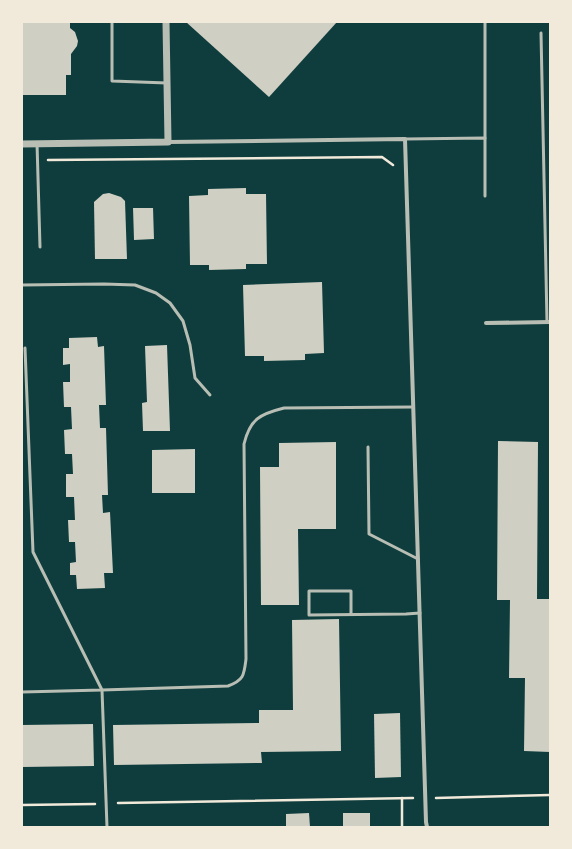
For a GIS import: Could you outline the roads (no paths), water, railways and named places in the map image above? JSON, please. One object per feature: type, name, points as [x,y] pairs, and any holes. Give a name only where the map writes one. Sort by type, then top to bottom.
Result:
[{"type":"street","points":[[166,22],[168,142]]},
{"type":"street","points":[[22,144],[405,139],[425,798],[426,822],[428,827]]},
{"type":"street","points":[[486,323],[548,322]]},
{"type":"lane","points":[[112,22],[112,81],[167,83]]},
{"type":"lane","points":[[485,22],[485,196]]},
{"type":"lane","points":[[541,33],[548,322]]},
{"type":"lane","points":[[405,139],[485,138]]},
{"type":"lane","points":[[37,144],[40,247]]},
{"type":"lane","points":[[22,286],[104,284],[135,285],[156,293],[170,303],[183,320],[190,345],[195,378],[210,394]]},
{"type":"lane","points":[[26,348],[33,552],[102,690],[107,827]]},
{"type":"lane","points":[[22,692],[228,686],[239,682],[244,673],[246,658],[244,444],[248,430],[257,418],[271,411],[284,408],[413,408]]},
{"type":"lane","points":[[368,447],[369,534],[418,559]]},
{"type":"lane","points":[[351,614],[351,591],[309,591],[309,614],[351,614],[420,614]]}]
